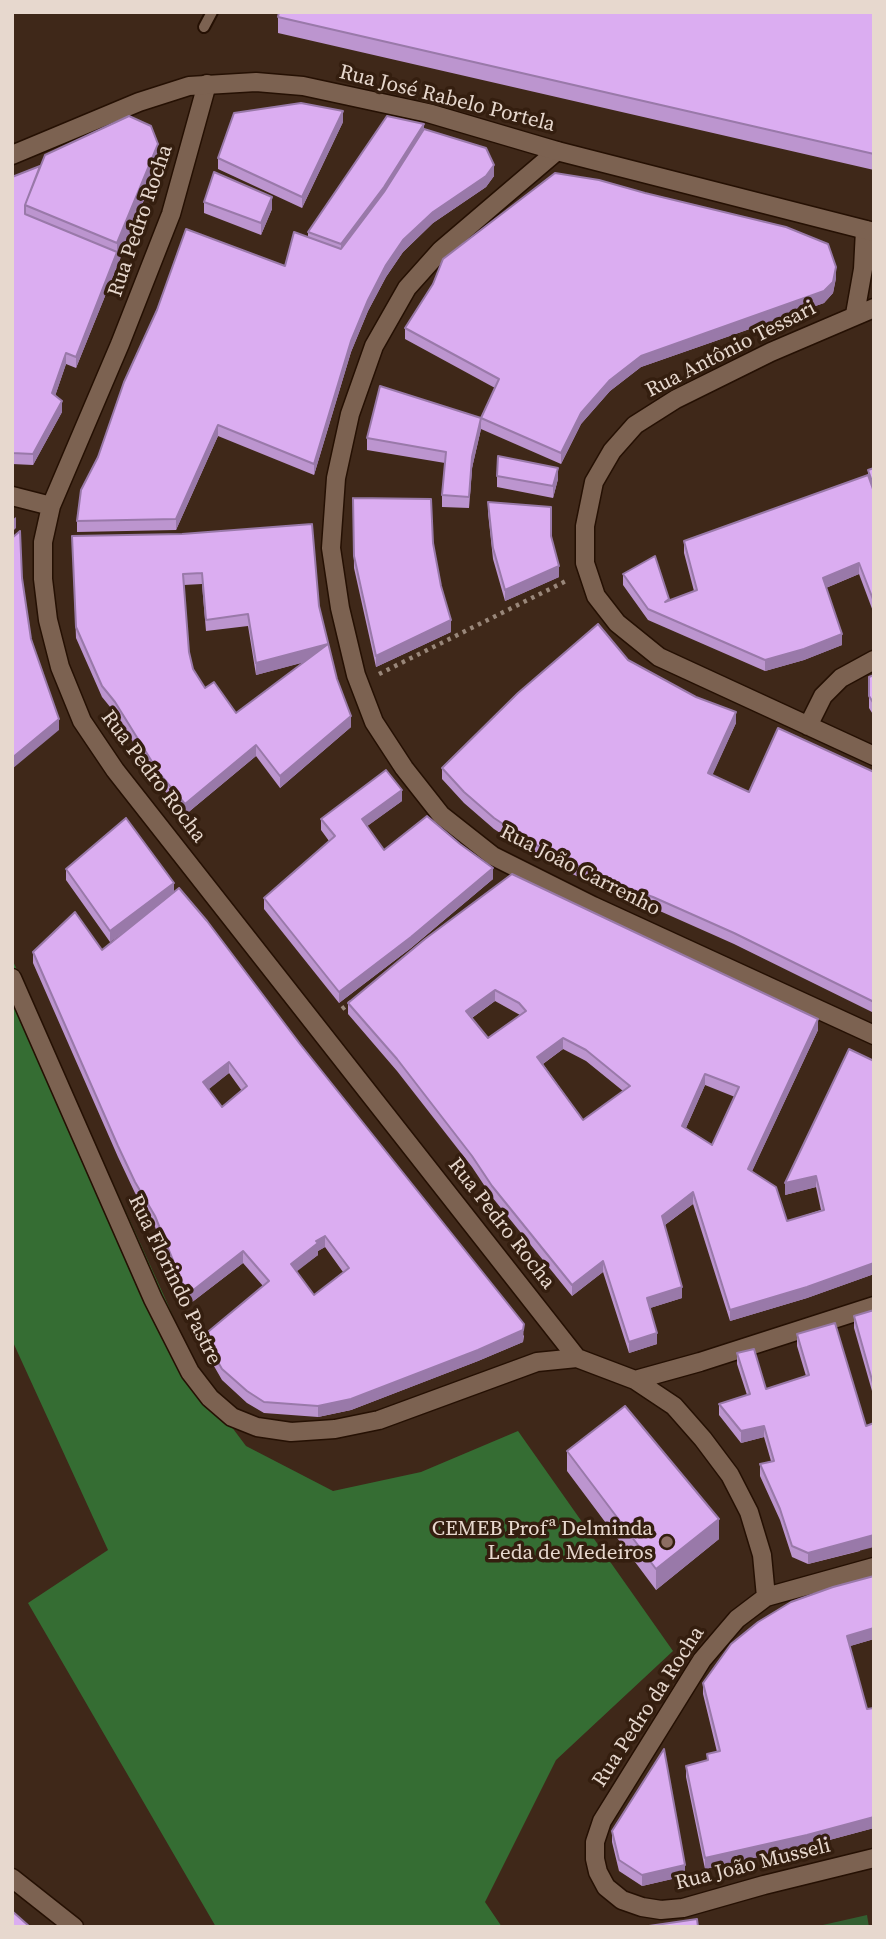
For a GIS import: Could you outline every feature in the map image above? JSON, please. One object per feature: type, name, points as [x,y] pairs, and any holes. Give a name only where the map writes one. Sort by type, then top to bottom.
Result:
[{"type":"street","name":"Rua José Rabelo Portela","points":[[12,155],[139,102],[189,86],[256,82],[303,86],[428,113],[557,150],[869,231]]},
{"type":"street","name":"Rua Pedro Rocha","points":[[207,84],[171,214],[120,344],[51,506],[43,542],[43,579],[48,620],[60,667],[82,721],[114,770],[578,1358]]},
{"type":"street","name":"Rua João Carrenho","points":[[557,150],[441,250],[407,288],[374,346],[350,414],[336,478],[331,548],[340,608],[356,675],[374,722],[404,768],[441,815],[493,856],[593,906],[874,1035]]},
{"type":"street","points":[[855,314],[869,231]]},
{"type":"street","name":"Rua Antônio Tessari","points":[[874,308],[855,314],[676,398],[635,425],[612,451],[594,482],[585,526],[585,563],[596,596],[617,623],[659,657],[874,756]]},
{"type":"street","points":[[12,496],[51,506]]},
{"type":"street","points":[[808,726],[823,696],[841,678],[874,660]]},
{"type":"street","name":"Rua Florindo Pastre","points":[[12,978],[153,1299],[190,1372],[211,1398],[232,1417],[257,1427],[291,1432],[335,1429],[379,1420],[537,1362],[578,1358]]},
{"type":"street","points":[[635,1380],[874,1306]]},
{"type":"street","points":[[578,1358],[635,1380],[674,1406],[703,1439],[730,1475],[749,1512],[762,1555],[766,1597],[874,1567]]},
{"type":"street","name":"Rua Pedro da Rocha","points":[[606,1887],[598,1872],[595,1858],[595,1842],[602,1821],[702,1660],[737,1619],[766,1597]]},
{"type":"street","name":"Rua João Musseli","points":[[606,1887],[622,1900],[642,1907],[661,1910],[683,1908],[874,1858]]},
{"type":"street","points":[[12,1878],[74,1927]]},
{"type":"lane","points":[[204,27],[212,12]]},
{"type":"path","points":[[379,674],[568,580]]},
{"type":"path","points":[[342,1009],[353,1000]]},
{"type":"green space","points":[[12,959],[210,1398],[246,1446],[333,1491],[421,1472],[518,1431],[673,1651],[556,1760],[485,1902],[502,1927],[216,1927],[28,1603],[108,1550],[12,1340]]},
{"type":"green space","points":[[867,1915],[869,1927],[814,1927]]},
{"type":"building","points":[[279,12],[874,12],[874,154],[278,17]]},
{"type":"building","points":[[301,103],[343,111],[302,197],[218,158],[234,113]]},
{"type":"building","points":[[129,116],[151,126],[158,144],[117,243],[25,205],[45,155]]},
{"type":"building","points":[[387,116],[424,124],[384,187],[341,244],[308,232]]},
{"type":"building","points":[[424,129],[486,148],[494,165],[486,176],[433,212],[403,240],[386,265],[351,341],[314,464],[218,425],[176,519],[77,521],[81,490],[98,457],[124,382],[157,310],[186,229],[285,266],[294,232],[341,249],[384,192]]},
{"type":"building","points":[[40,166],[25,205],[25,214],[117,252],[76,357],[66,353],[52,393],[62,401],[33,454],[12,453],[12,177]]},
{"type":"building","points":[[214,172],[272,197],[261,223],[204,202]]},
{"type":"building","points":[[555,173],[599,180],[786,227],[828,244],[836,267],[833,282],[824,291],[641,356],[610,380],[581,413],[561,453],[481,418],[499,379],[405,328],[433,284],[443,259]]},
{"type":"building","points":[[380,386],[481,418],[472,457],[469,497],[442,495],[446,452],[367,438]]},
{"type":"building","points":[[498,456],[558,468],[553,486],[497,476]]},
{"type":"building","points":[[874,468],[874,487],[868,470]]},
{"type":"building","points":[[868,475],[874,492],[874,602],[859,563],[823,578],[842,634],[765,660],[648,609],[623,574],[655,556],[669,599],[665,602],[697,590],[684,541]]},
{"type":"building","points":[[353,498],[431,499],[433,543],[451,620],[376,656],[354,556]]},
{"type":"building","points":[[488,502],[551,507],[551,536],[559,566],[505,590],[493,548]]},
{"type":"building","points":[[312,524],[319,606],[337,679],[351,716],[280,776],[256,745],[185,804],[159,773],[115,702],[102,686],[76,627],[72,536],[182,534]],"holes":[[[202,573],[206,620],[248,614],[256,663],[328,644],[236,713],[214,682],[205,688],[193,669],[189,652],[183,574]]]},
{"type":"building","points":[[20,531],[22,578],[31,639],[59,719],[12,758],[12,538]]},
{"type":"building","points":[[598,624],[628,660],[696,697],[736,712],[708,773],[749,792],[778,728],[874,772],[874,1002],[734,933],[653,897],[613,883],[532,843],[494,818],[442,768],[518,693]]},
{"type":"building","points":[[874,675],[874,704],[869,696],[869,677]]},
{"type":"building","points":[[386,770],[402,790],[362,819],[384,850],[427,816],[493,868],[411,937],[339,992],[264,898],[335,836],[321,819]]},
{"type":"building","points":[[126,818],[174,883],[110,931],[66,869]]},
{"type":"building","points":[[512,874],[818,1019],[748,1169],[776,1187],[787,1221],[824,1210],[816,1176],[785,1183],[849,1049],[874,1061],[874,1263],[730,1310],[693,1192],[662,1216],[682,1287],[647,1298],[657,1333],[629,1342],[603,1261],[572,1285],[492,1186],[397,1059],[348,1003],[425,939]],"holes":[[[495,990],[519,1003],[526,1011],[488,1038],[466,1011]],[[563,1038],[586,1050],[630,1086],[583,1120],[537,1057]],[[705,1074],[739,1087],[712,1145],[682,1126]]]},
{"type":"building","points":[[179,888],[524,1324],[523,1330],[351,1399],[318,1406],[264,1402],[222,1369],[203,1336],[269,1281],[243,1251],[187,1295],[155,1216],[118,1146],[33,952],[75,912],[102,950]],"holes":[[[229,1062],[247,1086],[222,1107],[203,1082]],[[325,1236],[349,1268],[314,1295],[291,1264]]]},
{"type":"building","points":[[874,1310],[874,1387],[854,1316]]},
{"type":"building","points":[[835,1323],[866,1426],[874,1423],[874,1535],[808,1553],[792,1546],[780,1509],[760,1464],[774,1461],[764,1426],[741,1431],[719,1404],[750,1394],[737,1353],[754,1349],[766,1389],[809,1375],[797,1334]]},
{"type":"building","points":[[625,1406],[719,1519],[656,1569],[567,1451]]},
{"type":"building","points":[[874,1576],[874,1628],[847,1636],[867,1709],[874,1708],[874,1817],[705,1858],[686,1766],[708,1760],[707,1754],[720,1751],[703,1683],[731,1644],[758,1622],[791,1602]]},
{"type":"building","points":[[664,1749],[685,1865],[642,1875],[619,1860],[612,1831]]},
{"type":"building","points":[[12,1911],[30,1927],[12,1927]]},
{"type":"building","points":[[697,1919],[698,1927],[642,1927]]},
{"type":"place","name":"CEMEB Profª Delminda Leda de Medeiros","points":[[667,1542]]}]
